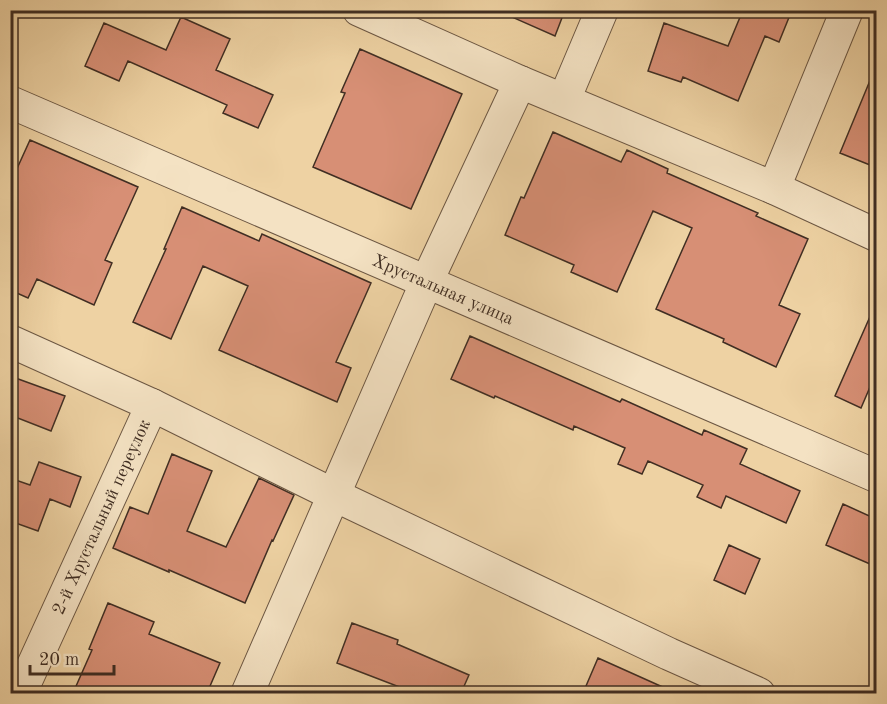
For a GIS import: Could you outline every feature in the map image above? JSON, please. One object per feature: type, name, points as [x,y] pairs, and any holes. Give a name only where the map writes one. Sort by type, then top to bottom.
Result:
[{"type":"street","points":[[564,100],[602,10]]},
{"type":"street","points":[[774,188],[847,10]]},
{"type":"street","points":[[364,12],[520,82],[774,188],[876,235]]},
{"type":"street","points":[[247,693],[427,281],[520,82]]},
{"type":"street","name":"Хрустальная улица","points":[[10,102],[876,476]]},
{"type":"street","points":[[10,341],[152,405],[334,495],[669,654],[759,693]]},
{"type":"street","name":"2-й Хрустальный переулок","points":[[20,693],[152,405]]},
{"type":"building","points":[[496,10],[565,10],[555,36]]},
{"type":"building","points":[[743,10],[792,10],[779,42],[765,36],[738,101],[683,77],[681,82],[648,71],[664,23],[728,46]]},
{"type":"building","points":[[181,17],[230,39],[216,70],[273,95],[258,128],[223,113],[227,105],[128,61],[119,81],[85,66],[104,23],[166,50]]},
{"type":"building","points":[[360,49],[462,94],[411,209],[313,167],[345,93],[341,92]]},
{"type":"building","points":[[876,66],[876,151],[870,165],[840,153]]},
{"type":"building","points":[[553,132],[621,162],[627,150],[668,169],[667,173],[758,213],[756,216],[808,239],[779,305],[800,314],[776,367],[723,342],[724,339],[656,309],[692,228],[653,211],[617,292],[571,272],[574,265],[505,235]]},
{"type":"building","points":[[30,140],[138,187],[105,260],[112,263],[94,305],[37,279],[28,298],[10,290],[10,184]]},
{"type":"building","points":[[182,207],[259,241],[262,234],[371,283],[336,362],[351,368],[337,402],[219,350],[248,286],[203,266],[171,339],[133,322]]},
{"type":"building","points":[[876,303],[876,373],[861,408],[835,396]]},
{"type":"building","points":[[470,336],[620,402],[622,399],[702,435],[704,430],[747,449],[740,464],[800,491],[786,523],[726,496],[721,508],[697,497],[703,485],[648,461],[642,474],[618,464],[625,448],[574,426],[573,430],[451,379]]},
{"type":"building","points":[[10,376],[65,396],[51,431],[10,415]]},
{"type":"building","points":[[172,454],[212,471],[187,531],[226,547],[259,478],[294,495],[245,603],[113,548],[130,507],[148,514]]},
{"type":"building","points":[[39,462],[81,477],[70,507],[50,499],[38,531],[10,521],[10,478],[30,485]]},
{"type":"building","points":[[843,504],[876,519],[876,550],[870,564],[826,545]]},
{"type":"building","points":[[729,545],[760,559],[745,594],[714,580]]},
{"type":"building","points":[[108,603],[154,622],[149,634],[220,663],[207,693],[73,693],[92,650],[89,649]]},
{"type":"building","points":[[352,623],[398,640],[397,644],[469,675],[461,693],[415,693],[337,663]]},
{"type":"building","points":[[598,658],[676,693],[583,693]]}]
